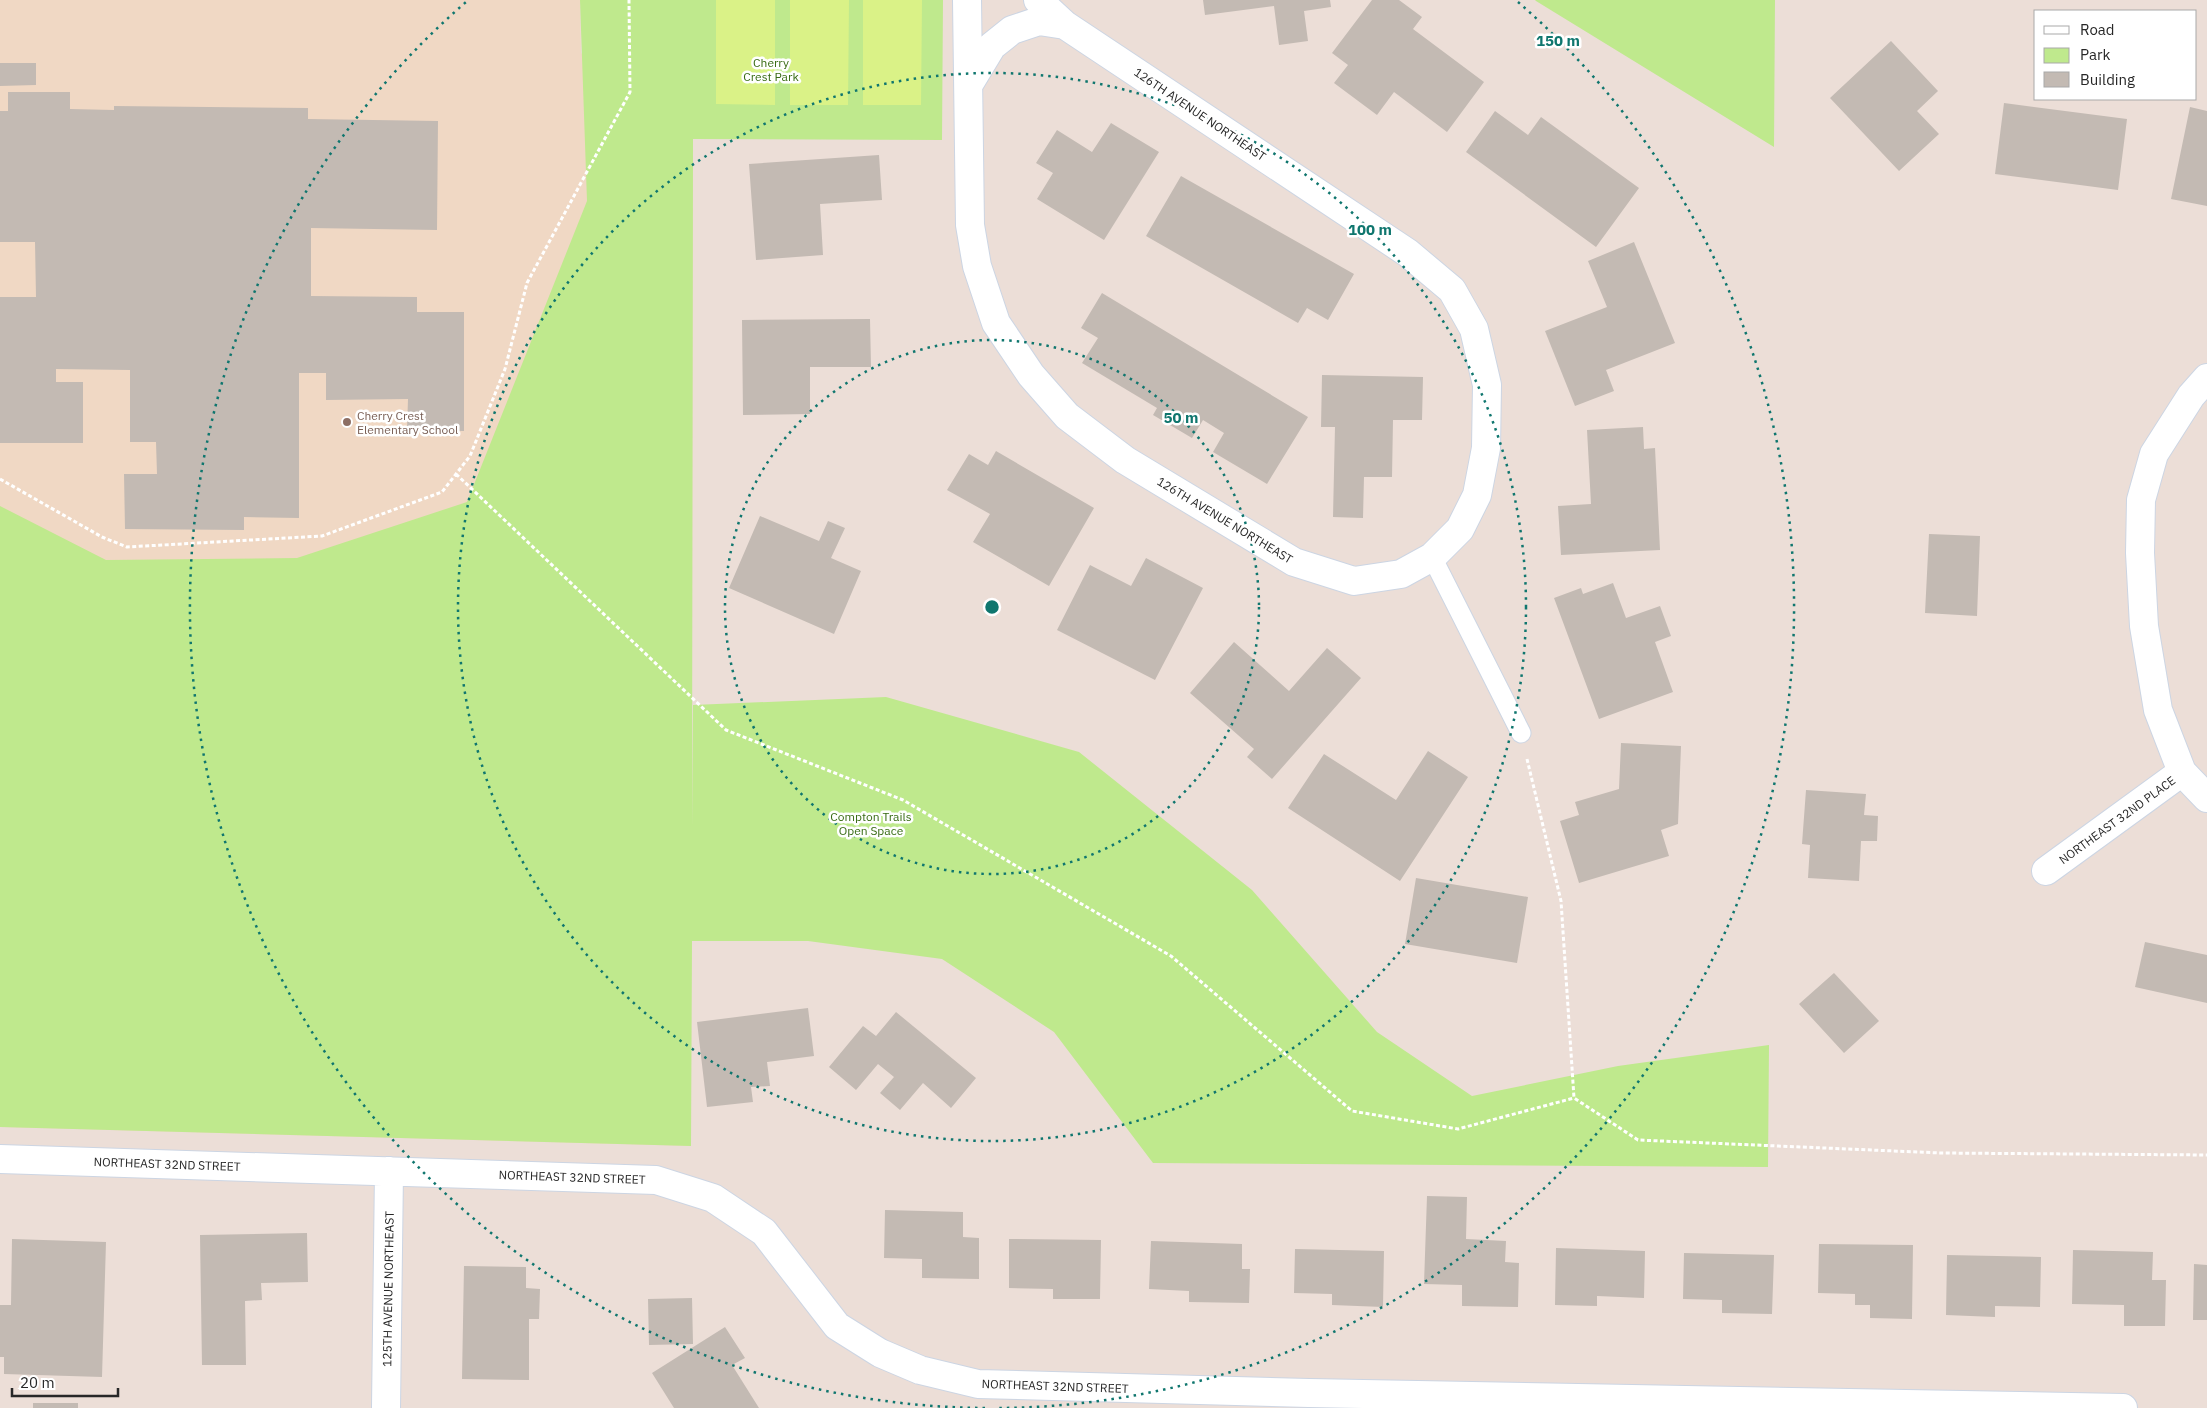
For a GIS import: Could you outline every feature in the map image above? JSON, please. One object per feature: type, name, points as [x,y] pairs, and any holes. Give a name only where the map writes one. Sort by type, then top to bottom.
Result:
[{"type":"street","name":"126TH AVENUE NORTHEAST","points":[[967,0],[970,226],[977,266],[996,324],[1031,374],[1067,416],[1125,460],[1294,562],[1354,581],[1401,574],[1432,557],[1460,529],[1477,495],[1486,448],[1487,385],[1474,329],[1452,290],[1408,253],[1065,25],[1038,0]]},
{"type":"street","points":[[969,84],[992,46],[1012,30],[1038,21],[1065,25]]},
{"type":"street","points":[[2182,772],[2158,710],[2144,626],[2140,553],[2141,500],[2154,454],[2191,396],[2207,378]]},
{"type":"street","name":"NORTHEAST 32ND PLACE","points":[[2046,871],[2182,772],[2207,798]]},
{"type":"street","name":"NORTHEAST 32ND STREET","points":[[0,1159],[656,1180],[713,1198],[764,1232],[837,1326],[880,1354],[920,1370],[978,1384],[1343,1401],[2122,1408]]},
{"type":"street","name":"125TH AVENUE NORTHEAST","points":[[386,1408],[389,1170]]},
{"type":"lane","points":[[1432,557],[1522,733]]},
{"type":"path","points":[[0,479],[102,537],[127,547],[322,536],[442,492],[470,456],[505,369],[528,283],[630,92],[629,0]]},
{"type":"path","points":[[456,474],[726,730],[903,800],[1171,956],[1352,1111],[1458,1129],[1574,1098],[1638,1140],[1941,1153],[2207,1155]]},
{"type":"path","points":[[1522,733],[1561,902],[1574,1098]]},
{"type":"shaded area","name":"Cherry Crest Elementary School","points":[[0,0],[580,0],[581,53],[693,139],[691,1146],[0,1127]]},
{"type":"green space","name":"Cherry Crest Elementary School","points":[[580,0],[943,0],[942,140],[693,139],[692,827],[693,705],[886,697],[1079,752],[1252,890],[1377,1032],[1472,1096],[1618,1066],[1769,1045],[1768,1167],[1153,1163],[1054,1032],[942,959],[808,941],[692,941],[691,1146],[0,1127],[0,506],[106,560],[297,558],[467,502],[587,201]]},
{"type":"green space","name":"Cherry Crest Park","points":[[716,0],[775,0],[775,105],[716,104]]},
{"type":"green space","points":[[790,0],[849,0],[848,105],[790,105]]},
{"type":"green space","points":[[863,0],[922,0],[921,105],[863,105]]},
{"type":"green space","points":[[1775,0],[1774,147],[1536,1]]},
{"type":"building","points":[[1203,0],[1330,0],[1331,7],[1304,11],[1308,41],[1279,45],[1274,6],[1205,15]]},
{"type":"building","points":[[1372,0],[1399,0],[1422,17],[1413,29],[1484,82],[1447,132],[1394,92],[1377,115],[1334,83],[1348,65],[1332,53]]},
{"type":"building","points":[[1891,41],[1938,91],[1917,111],[1939,134],[1899,171],[1830,98]]},
{"type":"building","points":[[0,63],[36,63],[36,85],[0,86]]},
{"type":"building","points":[[8,92],[70,92],[70,109],[114,110],[114,106],[308,108],[308,119],[438,121],[437,230],[311,228],[311,296],[417,297],[417,312],[464,312],[464,431],[407,430],[408,399],[326,400],[326,373],[299,373],[299,518],[244,517],[244,530],[125,529],[124,474],[157,474],[156,442],[130,442],[130,370],[56,369],[56,382],[83,382],[83,443],[0,443],[0,297],[36,297],[35,242],[0,242],[0,111],[8,111]]},
{"type":"building","points":[[2004,103],[2127,119],[2118,190],[1995,174]]},
{"type":"building","points":[[2190,107],[2207,111],[2207,206],[2171,199]]},
{"type":"building","points":[[1495,111],[1528,135],[1541,117],[1639,188],[1596,247],[1466,152]]},
{"type":"building","points":[[1111,123],[1159,152],[1104,240],[1037,199],[1053,173],[1036,163],[1057,130],[1092,152]]},
{"type":"building","points":[[879,155],[882,200],[820,204],[823,255],[756,260],[749,164]]},
{"type":"building","points":[[1181,176],[1354,274],[1328,320],[1307,308],[1298,323],[1146,236]]},
{"type":"building","points":[[1634,242],[1675,343],[1606,370],[1614,391],[1575,406],[1545,331],[1607,307],[1588,261]]},
{"type":"building","points":[[1102,293],[1308,417],[1267,484],[1213,452],[1224,433],[1203,420],[1192,438],[1153,415],[1157,408],[1082,363],[1098,338],[1081,328]]},
{"type":"building","points":[[870,319],[871,367],[810,367],[810,414],[743,415],[742,320]]},
{"type":"building","points":[[1322,375],[1423,377],[1422,420],[1393,420],[1392,477],[1364,477],[1363,518],[1333,517],[1335,427],[1321,427]]},
{"type":"building","points":[[1643,427],[1644,449],[1655,448],[1660,550],[1561,555],[1558,506],[1591,504],[1587,430]]},
{"type":"building","points":[[996,451],[1094,508],[1049,586],[973,542],[990,514],[947,490],[969,454],[988,465]]},
{"type":"building","points":[[760,516],[819,541],[828,521],[845,528],[831,558],[861,571],[834,634],[729,588]]},
{"type":"building","points":[[1929,534],[1980,536],[1977,616],[1925,613]]},
{"type":"building","points":[[1146,558],[1203,588],[1155,680],[1057,630],[1090,565],[1131,586]]},
{"type":"building","points":[[1613,583],[1626,618],[1660,606],[1671,636],[1655,642],[1673,692],[1599,719],[1554,598],[1581,588],[1583,594]]},
{"type":"building","points":[[1234,642],[1289,691],[1327,648],[1361,678],[1272,779],[1247,757],[1254,749],[1190,693]]},
{"type":"building","points":[[1621,743],[1681,746],[1678,824],[1661,830],[1669,856],[1579,883],[1560,821],[1579,815],[1575,802],[1619,789]]},
{"type":"building","points":[[1428,751],[1468,777],[1400,881],[1288,808],[1324,754],[1396,800]]},
{"type":"building","points":[[1806,790],[1866,794],[1864,815],[1878,816],[1877,841],[1861,841],[1859,881],[1808,878],[1810,845],[1802,844]]},
{"type":"building","points":[[1416,878],[1528,897],[1517,963],[1405,944]]},
{"type":"building","points":[[2145,942],[2207,955],[2207,1003],[2135,987]]},
{"type":"building","points":[[1834,973],[1879,1021],[1844,1053],[1799,1004]]},
{"type":"building","points":[[808,1008],[814,1056],[767,1062],[770,1086],[751,1087],[753,1102],[707,1107],[697,1022]]},
{"type":"building","points":[[896,1012],[976,1078],[951,1108],[923,1083],[900,1110],[880,1093],[894,1077],[878,1064],[856,1090],[829,1067],[863,1026],[876,1036]]},
{"type":"building","points":[[1427,1196],[1467,1197],[1466,1239],[1506,1241],[1505,1262],[1519,1263],[1518,1307],[1462,1306],[1462,1285],[1424,1284]]},
{"type":"building","points":[[885,1210],[963,1212],[963,1237],[979,1238],[979,1279],[922,1278],[922,1259],[884,1258]]},
{"type":"building","points":[[307,1233],[308,1282],[261,1283],[262,1300],[245,1301],[246,1365],[202,1365],[200,1235]]},
{"type":"building","points":[[12,1239],[106,1242],[102,1377],[4,1374],[4,1357],[0,1357],[0,1305],[11,1305]]},
{"type":"building","points":[[1009,1239],[1101,1240],[1100,1299],[1053,1299],[1053,1289],[1009,1288]]},
{"type":"building","points":[[1151,1241],[1242,1244],[1242,1269],[1250,1269],[1249,1303],[1189,1302],[1189,1291],[1149,1289]]},
{"type":"building","points":[[1819,1244],[1913,1245],[1912,1319],[1870,1318],[1870,1305],[1855,1305],[1855,1294],[1818,1293]]},
{"type":"building","points":[[1556,1248],[1645,1251],[1644,1298],[1597,1296],[1597,1306],[1555,1305]]},
{"type":"building","points":[[1295,1249],[1384,1251],[1383,1307],[1332,1305],[1332,1294],[1294,1293]]},
{"type":"building","points":[[2073,1250],[2153,1252],[2152,1280],[2166,1280],[2165,1326],[2124,1326],[2124,1305],[2072,1304]]},
{"type":"building","points":[[1684,1253],[1774,1255],[1772,1314],[1722,1313],[1722,1300],[1683,1299]]},
{"type":"building","points":[[1947,1255],[2041,1257],[2040,1307],[1995,1306],[1995,1317],[1946,1315]]},
{"type":"building","points":[[2194,1264],[2207,1265],[2207,1320],[2193,1320]]},
{"type":"building","points":[[464,1266],[526,1267],[526,1288],[540,1289],[539,1319],[529,1319],[529,1380],[462,1379]]},
{"type":"building","points":[[692,1298],[693,1344],[649,1345],[648,1299]]},
{"type":"building","points":[[725,1327],[745,1358],[732,1365],[759,1408],[674,1408],[652,1373]]},
{"type":"building","points":[[33,1403],[78,1403],[78,1408],[33,1408]]},
{"type":"place","name":"Cherry Crest Elementary School","points":[[347,422]]},
{"type":"park label","name":"Compton Trails Open Space","points":[[871,823]]}]
